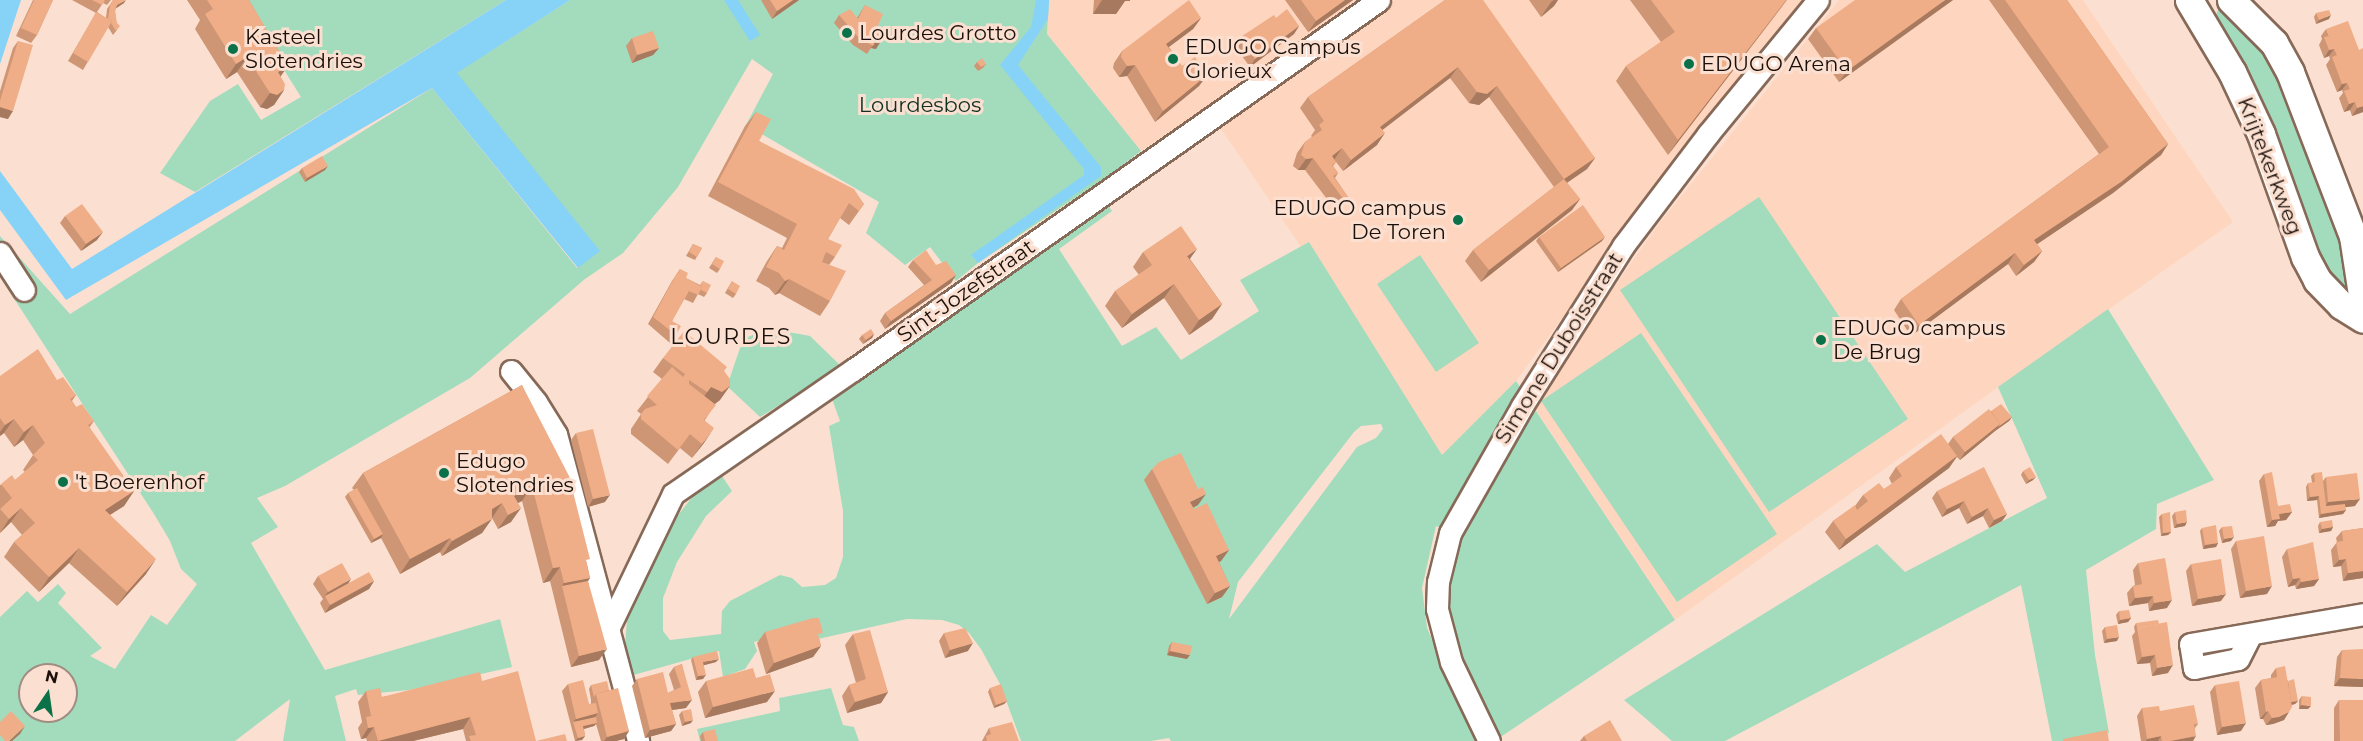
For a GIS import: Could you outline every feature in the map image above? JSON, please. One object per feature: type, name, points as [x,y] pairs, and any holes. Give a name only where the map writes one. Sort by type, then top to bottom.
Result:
[{"type":"street","name":"Sint-Jozefstraat","points":[[608,628],[673,494],[1379,0]]},
{"type":"street","name":"Simone Duboisstraat","points":[[1488,741],[1451,662],[1437,609],[1438,582],[1450,533],[1522,406],[1623,246],[1708,134],[1818,0]]},
{"type":"street","points":[[2231,0],[2274,43],[2290,72],[2353,236],[2363,301]]},
{"type":"street","name":"Krijtekerkweg","points":[[2199,5],[2261,134],[2305,257],[2317,280],[2341,305],[2363,320]]},
{"type":"street","points":[[0,253],[24,290]]},
{"type":"street","points":[[511,371],[536,402],[556,434],[638,741]]},
{"type":"street","points":[[2251,634],[2363,614]]},
{"type":"shaded area","name":"EDUGO Campus Glorieux","points":[[1049,0],[1363,0],[1141,151],[1047,34]]},
{"type":"shaded area","name":"EDUGO campus De Toren","points":[[1395,0],[1803,0],[1753,58],[1516,381],[1443,456],[1219,126]]},
{"type":"shaded area","name":"EDUGO campus De Brug","points":[[1839,0],[2083,0],[2233,222],[1998,387],[1675,620],[1536,410],[1555,371],[1658,225]]},
{"type":"green space","points":[[240,0],[506,0],[195,192],[160,173],[210,101],[238,84],[261,120],[301,97]]},
{"type":"green space","name":"Lourdesbos","points":[[570,0],[1049,0],[1047,34],[1141,151],[1111,174],[978,263],[956,281],[930,247],[905,265],[866,233],[879,202],[746,125],[773,74],[752,59],[678,187],[623,253],[585,279],[470,378],[285,486],[257,498],[278,527],[251,543],[325,670],[500,619],[512,667],[409,690],[358,695],[356,689],[335,696],[346,741],[283,741],[290,699],[235,741],[0,741],[0,617],[27,591],[38,602],[58,584],[66,593],[58,603],[102,648],[90,656],[115,669],[151,615],[167,625],[197,584],[181,569],[170,541],[154,514],[0,277],[0,236],[70,314],[432,88],[577,268],[599,251],[456,73]]},
{"type":"green space","points":[[2224,8],[2267,47],[2343,235],[2352,298],[2332,285],[2213,22],[2218,10]]},
{"type":"green space","points":[[1759,197],[1908,419],[1769,512],[1620,290]]},
{"type":"green space","points":[[1105,201],[1112,211],[1059,249],[1122,346],[1156,327],[1181,360],[1259,311],[1240,280],[1309,242],[1442,455],[1516,381],[1675,620],[1499,738],[1456,640],[1447,605],[1449,580],[1463,536],[1436,526],[1422,588],[1427,628],[1475,741],[1171,741],[1169,738],[1151,741],[1021,741],[1000,684],[981,649],[969,633],[959,625],[942,620],[907,619],[818,639],[814,625],[754,642],[757,651],[745,669],[723,677],[719,651],[630,676],[625,645],[627,620],[657,542],[700,487],[708,481],[722,476],[732,491],[706,516],[677,562],[663,598],[663,631],[670,640],[721,634],[722,611],[730,601],[780,575],[792,578],[802,587],[825,585],[836,578],[843,557],[843,511],[829,426],[840,421],[832,399],[960,310]],"holes":[[[1381,424],[1383,429],[1376,438],[1357,447],[1229,619],[1238,582],[1354,432],[1361,426]]]},
{"type":"green space","points":[[1420,255],[1479,343],[1436,372],[1377,284]]},
{"type":"green space","points":[[2108,309],[2214,480],[2157,504],[2156,529],[2086,570],[2095,655],[2109,733],[2071,741],[2052,741],[2021,585],[1725,741],[1672,741],[1624,700],[1877,544],[1905,572],[2047,498],[1998,387]]},
{"type":"green space","points":[[767,328],[810,336],[842,367],[760,417],[727,386],[740,348],[746,338]]},
{"type":"green space","points":[[1641,333],[1777,534],[1677,602],[1541,401]]},
{"type":"green space","points":[[831,688],[843,725],[854,727],[859,741],[700,741],[697,729],[780,711],[779,698]]},
{"type":"water","points":[[0,0],[21,0],[0,64]]},
{"type":"water","points":[[506,0],[570,0],[457,73],[600,251],[578,268],[432,88],[66,300],[0,210],[0,171],[72,269]]},
{"type":"water","points":[[724,0],[738,0],[760,35],[750,41]]},
{"type":"water","points":[[1036,0],[1049,0],[1048,19],[1018,65],[1101,167],[1101,176],[978,263],[971,255],[1084,175],[1084,169],[1000,65],[1031,27]]},
{"type":"building","points":[[34,0],[53,0],[37,35],[21,28]]},
{"type":"building","points":[[92,0],[105,0],[102,5]]},
{"type":"building","points":[[113,0],[126,0],[117,5],[115,11],[117,23],[120,26],[116,31],[112,21],[108,19]]},
{"type":"building","points":[[207,0],[249,0],[288,66],[278,72],[285,84],[284,90],[277,95],[270,93],[247,57],[236,64],[205,14],[213,9]]},
{"type":"building","points":[[770,0],[793,0],[777,11]]},
{"type":"building","points":[[1189,0],[1201,18],[1166,44],[1182,66],[1195,57],[1207,75],[1163,111],[1135,65],[1127,66],[1121,57],[1122,51]]},
{"type":"building","points":[[1301,0],[1345,0],[1316,21]]},
{"type":"building","points":[[1445,0],[1483,0],[1595,158],[1564,179],[1497,86],[1487,94],[1477,92],[1458,67],[1380,127],[1385,133],[1351,160],[1342,148],[1332,156],[1336,162],[1332,165],[1338,173],[1333,176],[1348,197],[1344,200],[1313,158],[1306,159],[1301,155],[1305,142],[1322,130],[1319,125],[1324,121],[1308,97]]},
{"type":"building","name":"EDUGO Arena","points":[[1651,0],[1786,0],[1678,140],[1626,66],[1675,32]]},
{"type":"building","points":[[1855,0],[1945,0],[1847,71],[1816,28]]},
{"type":"building","points":[[2005,0],[2067,0],[2168,144],[2121,182],[2034,240],[2042,251],[2024,265],[2015,253],[1919,325],[1901,299],[2109,147]]},
{"type":"building","points":[[865,5],[883,14],[877,28],[885,32],[881,41],[876,40],[873,46],[859,38],[839,15],[850,9],[858,19]]},
{"type":"building","points":[[1287,9],[1299,26],[1255,59],[1239,38],[1274,15],[1276,18]]},
{"type":"building","points":[[2329,10],[2331,15],[2319,20],[2316,13]]},
{"type":"building","points":[[96,12],[112,21],[88,62],[73,53]]},
{"type":"building","points":[[2348,21],[2359,50],[2363,48],[2363,106],[2357,108],[2355,102],[2349,104],[2344,91],[2350,89],[2347,83],[2342,84],[2332,57],[2337,55],[2334,49],[2329,50],[2324,37],[2329,36],[2326,29]]},
{"type":"building","points":[[653,31],[659,48],[637,55],[632,38]]},
{"type":"building","points":[[18,41],[33,45],[13,111],[0,107],[0,101]]},
{"type":"building","points":[[982,58],[986,64],[981,67],[977,62]]},
{"type":"building","points":[[756,112],[771,119],[759,141],[854,189],[864,204],[859,211],[849,203],[828,239],[842,245],[835,257],[826,252],[822,262],[846,271],[830,301],[789,279],[785,281],[779,273],[766,267],[777,246],[784,250],[797,224],[718,182]]},
{"type":"building","points":[[322,156],[328,166],[307,178],[302,168]]},
{"type":"building","points":[[1564,179],[1580,199],[1489,270],[1473,250]]},
{"type":"building","points":[[82,204],[103,232],[86,244],[65,216]]},
{"type":"building","points":[[1583,205],[1605,237],[1561,268],[1539,237]]},
{"type":"building","points":[[1181,226],[1197,249],[1187,256],[1222,304],[1199,320],[1174,284],[1132,314],[1115,291],[1152,265],[1143,252]]},
{"type":"building","points":[[693,244],[702,248],[697,257],[689,252]]},
{"type":"building","points":[[926,250],[936,265],[946,261],[956,275],[891,321],[885,313],[932,280],[913,260]]},
{"type":"building","points":[[716,257],[724,261],[720,269],[712,264]]},
{"type":"building","points":[[680,269],[688,273],[686,278],[678,274]]},
{"type":"building","points":[[677,273],[702,287],[698,295],[689,291],[672,321],[681,326],[676,335],[653,317]]},
{"type":"building","points":[[703,281],[711,285],[707,293],[701,290],[700,285]]},
{"type":"building","points":[[732,281],[740,286],[736,294],[728,289]]},
{"type":"building","points":[[871,329],[874,334],[866,340],[862,335]]},
{"type":"building","points":[[684,331],[727,367],[724,371],[730,379],[730,386],[722,392],[711,387],[707,392],[689,380],[689,384],[716,405],[704,420],[714,428],[702,444],[690,434],[678,450],[641,419],[641,414],[645,409],[657,405],[647,396],[672,367],[683,377],[685,374],[663,358]]},
{"type":"building","name":"'t Boerenhof","points":[[38,349],[57,380],[63,377],[76,395],[70,399],[76,407],[82,404],[94,421],[88,425],[134,491],[105,510],[156,559],[127,592],[79,548],[49,577],[14,542],[35,523],[21,508],[9,519],[0,509],[12,498],[1,484],[12,475],[15,480],[38,460],[33,455],[45,443],[33,425],[24,432],[14,419],[5,425],[0,418],[0,376]]},
{"type":"building","points":[[522,385],[569,476],[590,559],[586,560],[590,578],[564,583],[560,567],[553,568],[532,486],[514,496],[521,508],[508,515],[502,503],[492,509],[492,519],[452,541],[450,538],[410,559],[363,473]]},
{"type":"building","points":[[2001,404],[2012,417],[1998,427],[2000,424],[1991,411]]},
{"type":"building","points":[[1989,409],[2000,424],[1965,452],[1953,437]]},
{"type":"building","points":[[593,429],[610,495],[593,499],[576,433]]},
{"type":"building","points":[[1941,434],[1957,456],[1846,539],[1833,521],[1855,505],[1857,510],[1868,501],[1863,495],[1879,483],[1884,489],[1902,476],[1896,467]]},
{"type":"building","points":[[1181,453],[1198,489],[1203,487],[1206,494],[1190,502],[1194,509],[1207,503],[1229,550],[1216,556],[1230,586],[1215,593],[1152,469],[1159,462]]},
{"type":"building","points":[[1984,467],[2007,514],[1994,520],[1988,508],[1972,517],[1964,501],[1947,509],[1937,491]]},
{"type":"building","points":[[2030,467],[2036,477],[2029,480],[2023,471]]},
{"type":"building","points":[[2272,472],[2278,506],[2290,504],[2292,512],[2279,514],[2280,519],[2272,520],[2264,474]]},
{"type":"building","points":[[2322,472],[2326,506],[2345,504],[2346,510],[2321,514],[2319,496],[2310,497],[2308,483],[2315,482],[2314,473]]},
{"type":"building","points":[[2357,473],[2360,499],[2328,502],[2326,477]]},
{"type":"building","points":[[357,488],[383,534],[374,539],[348,493]]},
{"type":"building","points":[[2186,510],[2187,522],[2177,524],[2175,512]]},
{"type":"building","points":[[2170,512],[2171,532],[2163,533],[2162,514]]},
{"type":"building","points":[[2332,520],[2333,527],[2322,529],[2320,522]]},
{"type":"building","points":[[2216,525],[2218,543],[2205,545],[2202,528]]},
{"type":"building","points":[[2232,526],[2234,537],[2224,539],[2222,527]]},
{"type":"building","points":[[2363,528],[2363,571],[2348,573],[2346,559],[2339,560],[2336,542],[2343,541],[2342,531]]},
{"type":"building","points":[[2264,536],[2272,586],[2246,591],[2236,541]]},
{"type":"building","points":[[2313,542],[2319,579],[2301,582],[2300,578],[2293,579],[2287,549]]},
{"type":"building","points":[[2165,558],[2172,600],[2154,603],[2153,596],[2135,598],[2133,586],[2142,584],[2138,563]]},
{"type":"building","points":[[2221,559],[2226,594],[2198,599],[2191,564]]},
{"type":"building","points":[[342,563],[351,579],[328,592],[318,576]]},
{"type":"building","points":[[369,572],[374,581],[330,605],[325,596]]},
{"type":"building","points":[[588,581],[607,649],[579,656],[562,586]]},
{"type":"building","points":[[2129,610],[2131,618],[2120,620],[2119,611]]},
{"type":"building","points":[[819,618],[823,633],[818,634],[821,646],[774,663],[765,632]]},
{"type":"building","points":[[2158,620],[2159,624],[2137,628],[2136,623]]},
{"type":"building","points":[[2167,622],[2173,665],[2157,668],[2155,655],[2142,657],[2137,628]]},
{"type":"building","points":[[2117,625],[2119,637],[2107,639],[2105,627]]},
{"type":"building","points":[[965,628],[973,643],[950,650],[944,633]]},
{"type":"building","points":[[870,630],[888,692],[855,702],[849,685],[866,679],[853,634]]},
{"type":"building","points":[[1172,642],[1192,646],[1190,655],[1170,651]]},
{"type":"building","points":[[2363,649],[2363,679],[2340,678],[2342,650]]},
{"type":"building","points":[[717,651],[719,659],[703,662],[706,675],[698,676],[693,657]]},
{"type":"building","points":[[682,664],[692,700],[670,703],[676,724],[650,730],[637,679],[663,672],[668,693],[681,687],[674,667]]},
{"type":"building","points":[[2285,666],[2292,707],[2289,712],[2272,718],[2268,711],[2266,712],[2261,680],[2277,677],[2276,668]]},
{"type":"building","points":[[753,668],[756,678],[770,674],[775,691],[713,707],[706,681]]},
{"type":"building","points":[[518,671],[536,741],[471,741],[469,736],[476,735],[470,717],[378,741],[374,727],[368,728],[366,717],[371,716],[366,691],[380,688],[382,697],[480,672],[482,681]]},
{"type":"building","points":[[2294,679],[2298,701],[2291,702],[2288,681]]},
{"type":"building","points":[[583,680],[589,704],[596,703],[598,713],[576,719],[568,684]]},
{"type":"building","points":[[607,681],[609,690],[596,694],[594,697],[591,685]]},
{"type":"building","points":[[2239,681],[2246,723],[2222,727],[2215,685]]},
{"type":"building","points":[[1001,684],[1007,701],[996,705],[990,688]]},
{"type":"building","points":[[618,688],[629,731],[607,737],[596,694]]},
{"type":"building","points":[[2302,696],[2311,697],[2311,706],[2301,705]]},
{"type":"building","points":[[2339,700],[2363,700],[2363,741],[2340,741]]},
{"type":"building","points":[[2194,705],[2198,724],[2194,724],[2196,736],[2170,741],[2162,741],[2161,736],[2147,739],[2142,708],[2159,706],[2160,711]]},
{"type":"building","points":[[691,709],[693,720],[685,722],[682,711]]},
{"type":"building","points":[[11,711],[18,718],[18,723],[25,726],[9,741],[5,741],[0,735],[0,722]]},
{"type":"building","points":[[596,717],[597,723],[583,726],[585,736],[578,738],[573,722]]},
{"type":"building","points":[[1610,720],[1622,741],[1587,741],[1584,736]]},
{"type":"building","points":[[1012,722],[1019,741],[987,741],[986,736],[991,734],[989,728]]},
{"type":"building","points":[[715,729],[718,741],[705,741],[703,732]]},
{"type":"building","points":[[2107,730],[2109,741],[2063,741],[2063,739]]},
{"type":"building","points":[[565,734],[567,741],[536,741]]},
{"type":"place","name":"Lourdes Grotto","points":[[847,33]]},
{"type":"place","name":"Kasteel Slotendries","points":[[233,49]]},
{"type":"place","name":"EDUGO Campus Glorieux","points":[[1173,59]]},
{"type":"place","name":"EDUGO Arena","points":[[1689,64]]},
{"type":"place","name":"EDUGO campus De Toren","points":[[1458,220]]},
{"type":"place","name":"EDUGO campus De Brug","points":[[1821,340]]},
{"type":"place","name":"Edugo Slotendries","points":[[444,473]]},
{"type":"place","name":"'t Boerenhof","points":[[63,482]]},
{"type":"district","name":"LOURDES","points":[[731,337]]}]
